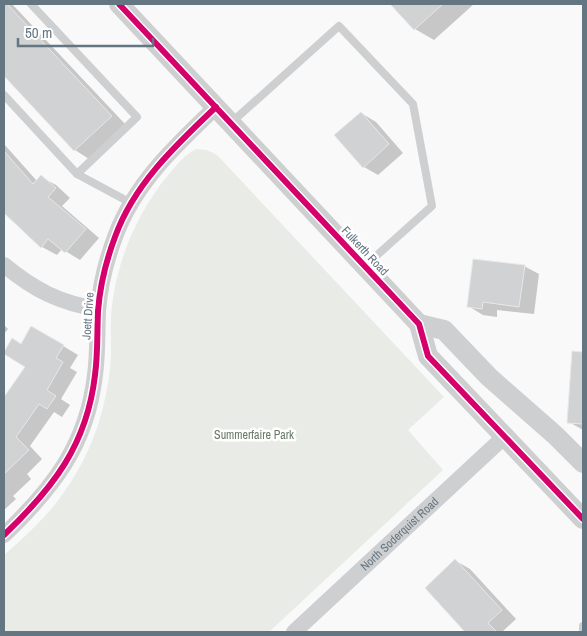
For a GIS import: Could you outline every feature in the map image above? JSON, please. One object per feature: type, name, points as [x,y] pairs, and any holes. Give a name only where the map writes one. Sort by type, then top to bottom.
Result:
[{"type":"street","name":"Fulkerth Road","points":[[119,4],[419,324],[428,356],[583,519]]},
{"type":"street","name":"Joett Drive","points":[[4,535],[45,493],[62,470],[77,442],[87,416],[97,359],[98,309],[102,278],[116,235],[131,203],[172,150],[216,107]]},
{"type":"street","points":[[4,265],[34,287],[56,299],[77,306],[98,309]]},
{"type":"street","points":[[419,324],[444,330],[490,377],[555,435],[583,463]]},
{"type":"street","name":"North Soderquist Road","points":[[294,632],[504,436]]},
{"type":"lane","points":[[31,4],[137,117],[77,174]]},
{"type":"lane","points":[[231,123],[339,26],[413,104],[432,206],[364,266]]},
{"type":"lane","points":[[4,95],[77,174],[131,203]]},
{"type":"lane","points":[[583,626],[583,632]]},
{"type":"green space","name":"Summerfaire Park","points":[[196,149],[207,150],[217,155],[444,397],[408,430],[443,470],[269,632],[4,632],[4,555],[53,506],[69,485],[88,450],[98,425],[107,390],[110,373],[112,306],[114,290],[123,257],[135,226],[152,197],[177,165]]},
{"type":"building","points":[[4,4],[7,4],[112,116],[74,151],[4,76]]},
{"type":"building","points":[[390,4],[443,4],[414,30]]},
{"type":"building","points":[[361,112],[389,144],[363,168],[334,135]]},
{"type":"building","points":[[4,151],[33,184],[41,175],[56,188],[48,197],[86,229],[65,253],[48,239],[41,248],[4,213]]},
{"type":"building","points":[[473,259],[525,265],[519,307],[483,302],[482,309],[467,307]]},
{"type":"building","points":[[31,326],[64,345],[56,358],[63,362],[47,390],[56,396],[47,409],[39,404],[16,437],[29,450],[4,474],[4,397],[25,367],[4,354],[4,352],[12,338],[21,344]]},
{"type":"building","points":[[572,351],[583,352],[583,424],[567,423]]},
{"type":"building","points":[[455,559],[502,610],[488,623],[497,632],[465,632],[425,588]]},
{"type":"cycle path","points":[[119,4],[419,324],[428,356],[583,519]]},
{"type":"cycle path","points":[[4,535],[38,500],[65,464],[76,444],[84,423],[91,400],[95,375],[98,311],[102,282],[106,264],[123,218],[133,200],[158,166],[216,107]]}]
